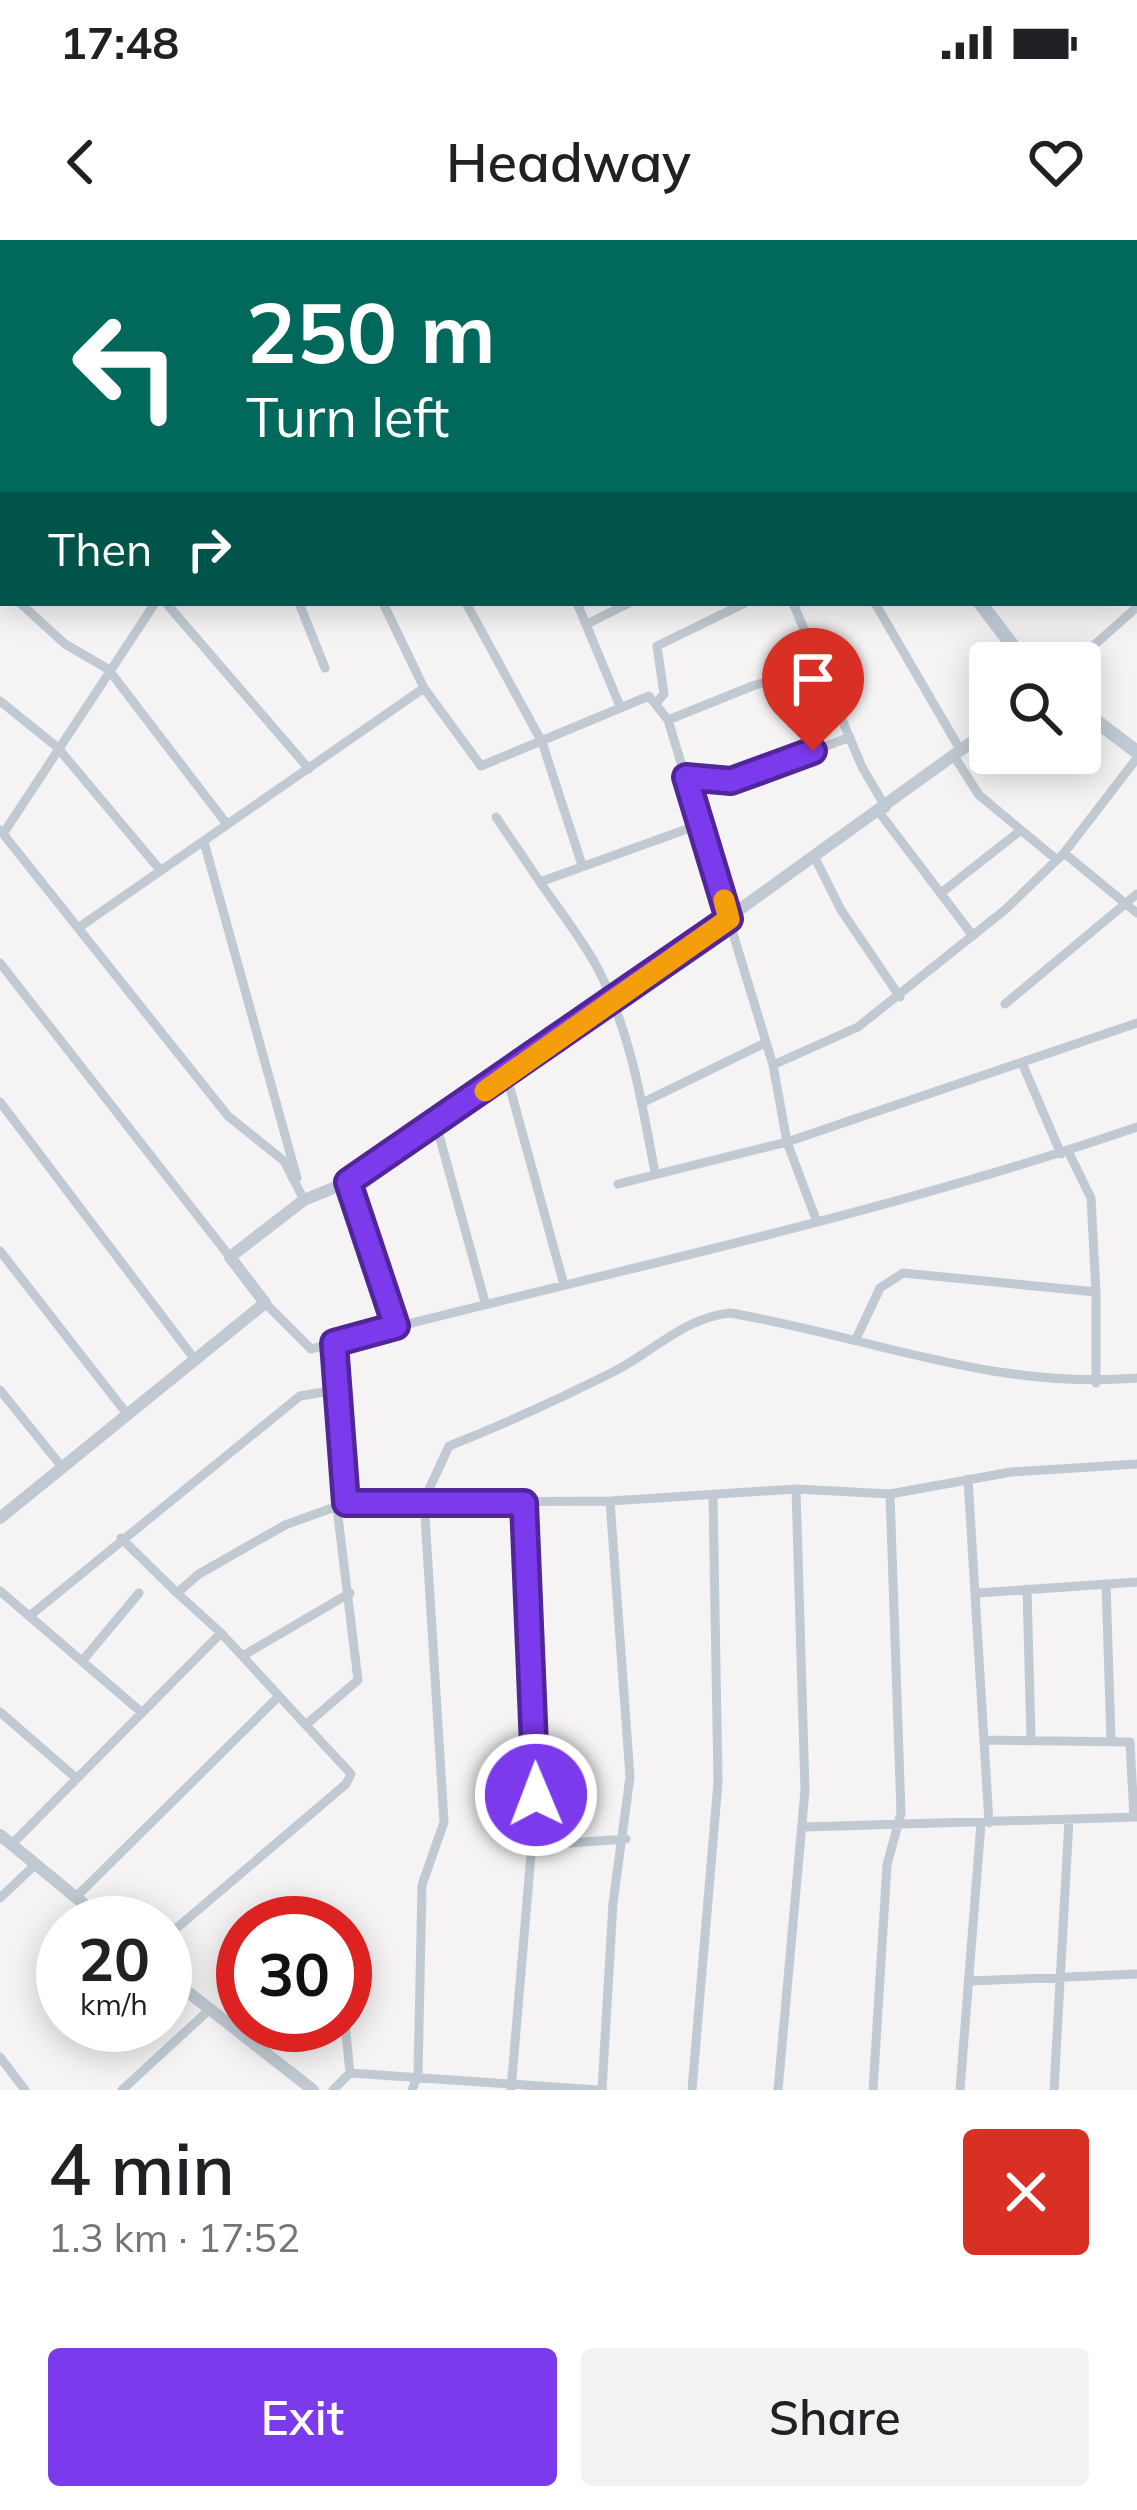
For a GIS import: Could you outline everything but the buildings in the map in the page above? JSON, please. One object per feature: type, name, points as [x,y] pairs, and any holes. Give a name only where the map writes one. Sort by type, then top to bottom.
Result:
[{"type":"main road","points":[[982,606],[1010,642]]},
{"type":"main road","points":[[1101,726],[1137,755]]},
{"type":"street","points":[[23,606],[65,644],[107,669],[226,823]]},
{"type":"street","points":[[153,606],[1,834],[81,926],[228,1116],[284,1161],[304,1200]]},
{"type":"street","points":[[169,606],[309,770]]},
{"type":"street","points":[[300,606],[325,668]]},
{"type":"street","points":[[384,606],[424,688],[477,764],[542,742],[620,706],[650,697],[657,702],[668,720],[773,1065],[787,1142],[818,1222]]},
{"type":"street","points":[[468,606],[542,742],[582,865]]},
{"type":"street","points":[[579,606],[620,706]]},
{"type":"street","points":[[589,623],[623,606]]},
{"type":"street","points":[[657,702],[664,694],[658,646],[739,606]]},
{"type":"street","points":[[794,606],[883,810],[974,936]]},
{"type":"street","points":[[877,606],[980,795],[1137,913]]},
{"type":"street","points":[[1098,642],[1137,608]]},
{"type":"street","points":[[668,720],[755,685],[821,667]]},
{"type":"street","points":[[81,926],[424,688]]},
{"type":"street","points":[[0,701],[57,747],[160,871]]},
{"type":"street","points":[[686,777],[741,779],[850,737]]},
{"type":"street","points":[[230,1257],[304,1200],[348,1182],[507,1077],[969,745]]},
{"type":"street","points":[[773,1065],[858,1027],[974,936],[1060,856],[1137,755]]},
{"type":"street","points":[[496,817],[596,966],[613,1003],[644,1102],[655,1173]]},
{"type":"street","points":[[540,882],[701,824]]},
{"type":"street","points":[[941,893],[1021,830]]},
{"type":"street","points":[[204,842],[304,1200]]},
{"type":"street","points":[[815,858],[841,910],[899,998]]},
{"type":"street","points":[[1005,1004],[1137,894]]},
{"type":"street","points":[[0,963],[266,1303],[311,1349],[818,1222],[1137,1127]]},
{"type":"street","points":[[618,1184],[787,1142],[1137,1023]]},
{"type":"street","points":[[644,1102],[765,1043]]},
{"type":"street","points":[[1022,1064],[1090,1198],[1096,1383]]},
{"type":"street","points":[[507,1077],[564,1285]]},
{"type":"street","points":[[0,1102],[196,1360]]},
{"type":"street","points":[[436,1124],[485,1302]]},
{"type":"street","points":[[348,1182],[396,1326]]},
{"type":"street","points":[[0,1251],[127,1414]]},
{"type":"street","points":[[856,1339],[880,1288],[903,1274],[1096,1292]]},
{"type":"street","points":[[0,1518],[266,1303]]},
{"type":"street","points":[[412,2090],[418,2074],[422,1886],[444,1822],[424,1500],[449,1446],[508,1425],[618,1370],[706,1316],[730,1313],[856,1339],[942,1365],[1096,1383],[1137,1378]]},
{"type":"street","points":[[308,1723],[358,1680],[342,1506],[342,1390],[334,1343]]},
{"type":"street","points":[[0,1390],[62,1467]]},
{"type":"street","points":[[32,1615],[300,1396],[342,1390]]},
{"type":"street","points":[[177,1593],[199,1574],[285,1525],[342,1506],[424,1500],[610,1501],[796,1490],[890,1494],[968,1479],[1137,1464]]},
{"type":"street","points":[[960,2090],[985,1823],[987,1740],[968,1479]]},
{"type":"street","points":[[778,2090],[804,1827],[796,1490]]},
{"type":"street","points":[[873,2090],[887,1864],[898,1825],[890,1494]]},
{"type":"street","points":[[692,2090],[718,1782],[713,1496]]},
{"type":"street","points":[[333,2090],[350,2073],[418,2074],[511,2087],[600,2090],[613,1903],[626,1839],[630,1777],[610,1501]]},
{"type":"street","points":[[511,2087],[528,1846],[536,1795],[524,1503]]},
{"type":"street","points":[[121,1538],[244,1655],[350,1768],[346,1784],[192,1915]]},
{"type":"street","points":[[978,1593],[1137,1582]]},
{"type":"street","points":[[1106,1584],[1111,1740]]},
{"type":"street","points":[[1027,1589],[1031,1739]]},
{"type":"street","points":[[0,1591],[140,1711]]},
{"type":"street","points":[[83,1660],[139,1593]]},
{"type":"street","points":[[244,1655],[350,1593]]},
{"type":"street","points":[[75,1896],[6,1840],[76,1778],[221,1633]]},
{"type":"street","points":[[77,1896],[278,1696]]},
{"type":"street","points":[[0,1712],[76,1778]]},
{"type":"street","points":[[804,1827],[1136,1817],[1132,1744],[987,1740]]},
{"type":"street","points":[[1054,2090],[1069,1820]]},
{"type":"street","points":[[528,1846],[626,1839]]},
{"type":"street","points":[[0,1898],[36,1864]]},
{"type":"street","points":[[972,1982],[1137,1974]]},
{"type":"street","points":[[192,1996],[216,2015]]},
{"type":"street","points":[[122,2090],[209,2010]]},
{"type":"street","points":[[262,2052],[308,2089]]},
{"type":"street","points":[[348,2052],[350,2073]]},
{"type":"street","points":[[0,2056],[25,2090]]},
{"type":"slow traffic","points":[[485,1091],[729,919],[724,900]]},
{"type":"route","points":[[536,1795],[524,1503],[346,1503],[343,1396],[334,1343],[396,1326],[348,1182],[507,1077],[729,919],[686,777],[741,779],[813,751]]}]
